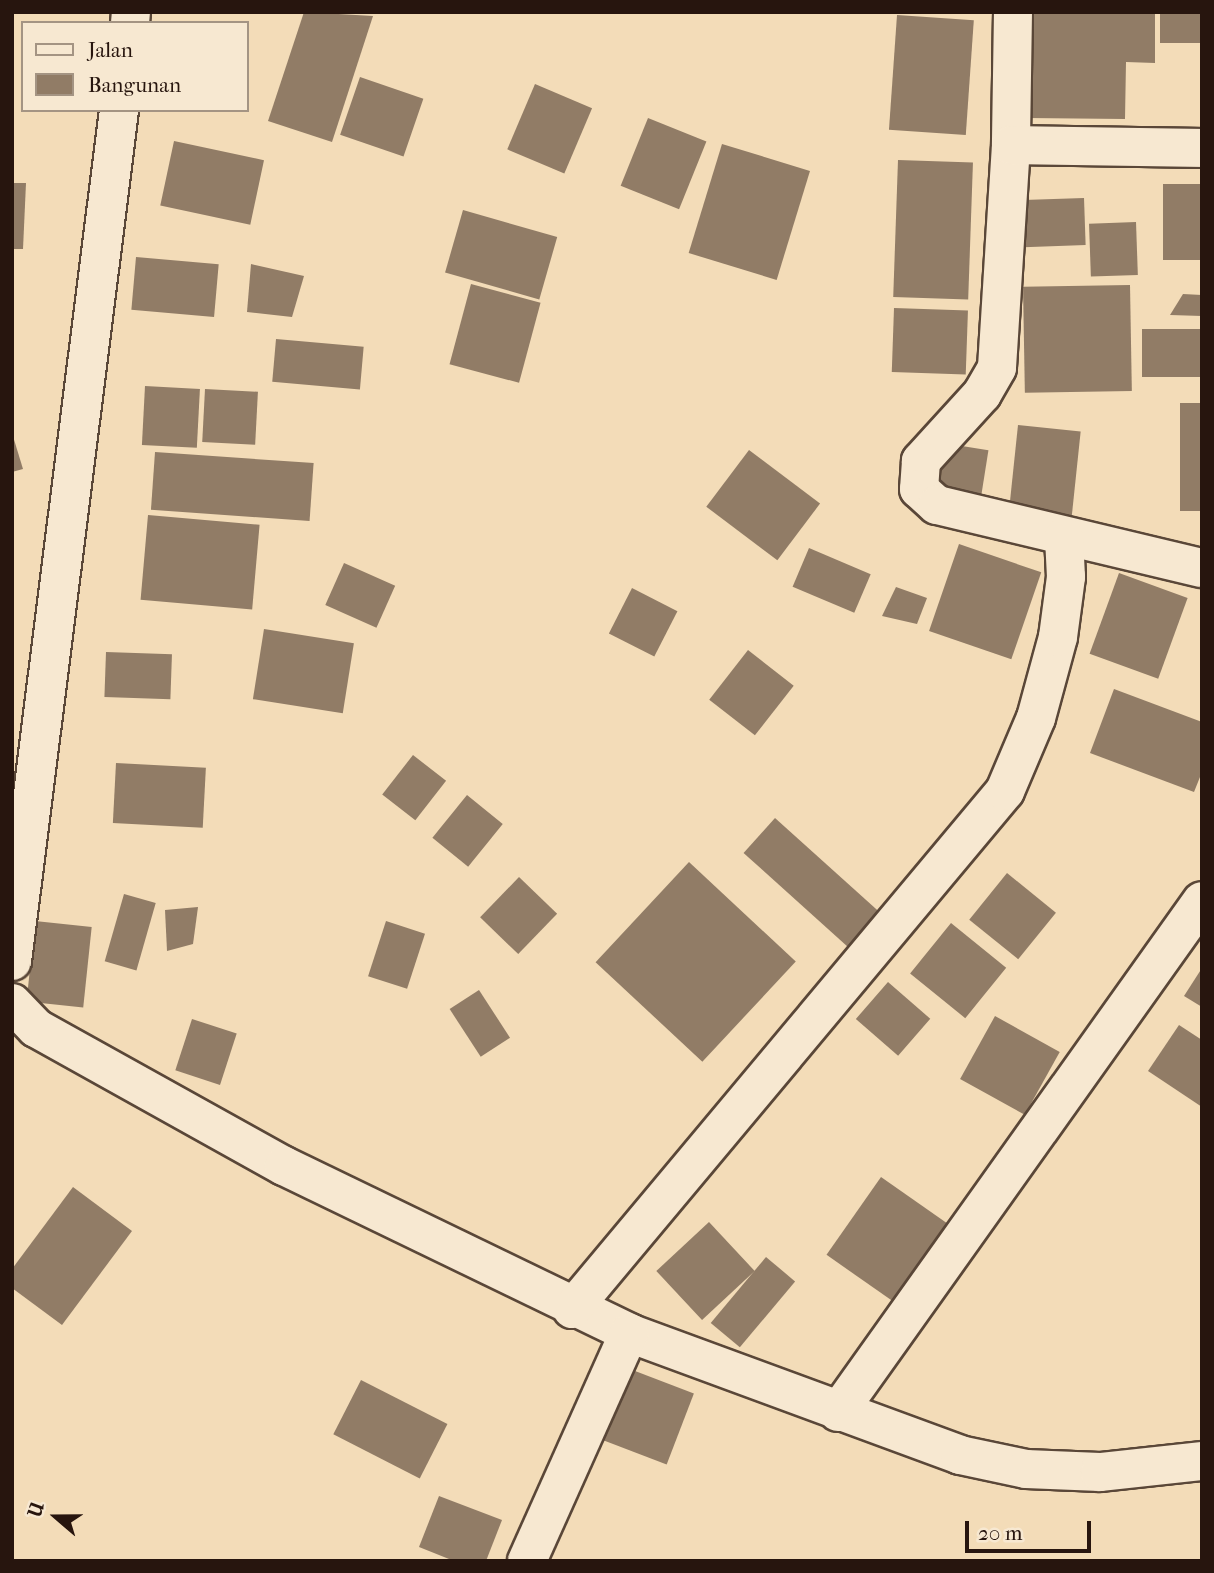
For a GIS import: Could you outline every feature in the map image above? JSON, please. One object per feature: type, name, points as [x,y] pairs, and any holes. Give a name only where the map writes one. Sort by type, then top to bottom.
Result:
[{"type":"street","points":[[1013,12],[1011,145],[997,368],[982,394],[921,461],[919,489],[937,505],[1202,568]]},
{"type":"street","points":[[12,961],[119,112]]},
{"type":"street","points":[[1011,145],[1202,148]]},
{"type":"street","points":[[572,1309],[1004,791],[1036,718],[1058,637],[1066,577],[1064,537]]},
{"type":"street","points":[[838,1412],[1202,901]]},
{"type":"street","points":[[12,1003],[36,1028],[284,1166],[572,1309],[629,1334],[960,1455],[1026,1469],[1100,1472],[1202,1461]]},
{"type":"street","points":[[527,1561],[629,1334]]},
{"type":"building","points":[[304,12],[373,16],[332,142],[268,121]]},
{"type":"building","points":[[1029,12],[1155,12],[1155,63],[1126,62],[1125,119],[1027,118]]},
{"type":"building","points":[[1160,12],[1202,12],[1202,43],[1160,43]]},
{"type":"building","points":[[897,15],[974,20],[966,135],[889,130]]},
{"type":"building","points":[[360,77],[423,99],[403,156],[340,135]]},
{"type":"building","points":[[535,84],[592,108],[564,174],[507,149]]},
{"type":"building","points":[[648,118],[706,142],[679,209],[621,186]]},
{"type":"building","points":[[174,141],[264,160],[250,225],[160,206]]},
{"type":"building","points":[[722,144],[810,171],[777,280],[689,253]]},
{"type":"building","points":[[898,160],[973,163],[968,300],[893,297]]},
{"type":"building","points":[[12,183],[26,183],[23,249],[12,249]]},
{"type":"building","points":[[1163,184],[1202,184],[1202,260],[1163,260]]},
{"type":"building","points":[[1084,198],[1086,245],[1017,247],[1015,200]]},
{"type":"building","points":[[463,210],[557,237],[539,299],[445,272]]},
{"type":"building","points":[[1136,222],[1138,275],[1091,277],[1089,224]]},
{"type":"building","points":[[136,257],[219,264],[214,317],[131,310]]},
{"type":"building","points":[[251,264],[304,276],[292,317],[247,312]]},
{"type":"building","points":[[471,284],[541,303],[519,383],[450,364]]},
{"type":"building","points":[[1130,285],[1132,391],[1025,393],[1023,287]]},
{"type":"building","points":[[1183,294],[1202,295],[1202,316],[1170,315]]},
{"type":"building","points":[[894,308],[968,311],[966,375],[892,372]]},
{"type":"building","points":[[1142,329],[1202,329],[1202,377],[1142,377]]},
{"type":"building","points":[[276,339],[364,347],[360,390],[272,382]]},
{"type":"building","points":[[145,386],[200,389],[197,448],[142,445]]},
{"type":"building","points":[[205,389],[258,392],[255,445],[202,442]]},
{"type":"building","points":[[1180,403],[1202,403],[1202,511],[1180,511]]},
{"type":"building","points":[[1018,425],[1081,432],[1071,520],[1009,514]]},
{"type":"building","points":[[12,433],[23,469],[12,472]]},
{"type":"building","points":[[943,443],[988,450],[981,495],[936,487]]},
{"type":"building","points":[[749,450],[820,504],[777,560],[706,507]]},
{"type":"building","points":[[155,452],[314,463],[310,521],[151,510]]},
{"type":"building","points":[[148,515],[260,525],[252,609],[141,600]]},
{"type":"building","points":[[959,544],[1041,572],[1011,659],[929,631]]},
{"type":"building","points":[[809,548],[871,574],[854,613],[793,587]]},
{"type":"building","points":[[344,563],[395,586],[376,628],[325,605]]},
{"type":"building","points":[[1119,573],[1188,598],[1158,679],[1090,654]]},
{"type":"building","points":[[896,587],[927,598],[917,624],[882,616]]},
{"type":"building","points":[[632,588],[677,611],[654,657],[609,633]]},
{"type":"building","points":[[264,629],[354,643],[343,713],[253,699]]},
{"type":"building","points":[[748,650],[794,686],[755,735],[709,700]]},
{"type":"building","points":[[106,652],[172,654],[170,699],[104,697]]},
{"type":"building","points":[[1114,689],[1202,722],[1202,772],[1194,792],[1090,753]]},
{"type":"building","points":[[413,755],[446,781],[415,820],[382,794]]},
{"type":"building","points":[[116,763],[206,768],[203,828],[113,823]]},
{"type":"building","points":[[467,795],[503,824],[468,867],[432,838]]},
{"type":"building","points":[[775,818],[881,913],[849,948],[744,853]]},
{"type":"building","points":[[689,862],[796,962],[702,1062],[596,962]]},
{"type":"building","points":[[1007,873],[1056,913],[1018,959],[969,920]]},
{"type":"building","points":[[519,877],[557,914],[518,954],[480,917]]},
{"type":"building","points":[[124,894],[156,903],[136,970],[105,961]]},
{"type":"building","points":[[198,907],[193,944],[167,951],[165,910]]},
{"type":"building","points":[[35,921],[92,927],[83,1008],[27,1002]]},
{"type":"building","points":[[386,921],[425,934],[407,989],[368,976]]},
{"type":"building","points":[[951,923],[1006,968],[965,1018],[910,974]]},
{"type":"building","points":[[1202,968],[1202,1007],[1184,996]]},
{"type":"building","points":[[888,982],[930,1019],[898,1056],[856,1019]]},
{"type":"building","points":[[479,990],[510,1038],[481,1057],[450,1009]]},
{"type":"building","points":[[995,1016],[1060,1052],[1025,1115],[960,1079]]},
{"type":"building","points":[[192,1019],[237,1034],[220,1085],[175,1070]]},
{"type":"building","points":[[1179,1025],[1202,1040],[1202,1107],[1148,1071]]},
{"type":"building","points":[[881,1177],[951,1226],[896,1304],[827,1255]]},
{"type":"building","points":[[73,1187],[132,1231],[62,1325],[12,1288],[12,1269]]},
{"type":"building","points":[[709,1222],[755,1271],[702,1320],[656,1271]]},
{"type":"building","points":[[766,1257],[795,1281],[740,1347],[711,1323]]},
{"type":"building","points":[[622,1366],[694,1394],[667,1465],[595,1437]]},
{"type":"building","points":[[361,1380],[447,1424],[420,1478],[333,1434]]},
{"type":"building","points":[[439,1496],[502,1520],[486,1561],[454,1561],[419,1547]]}]
